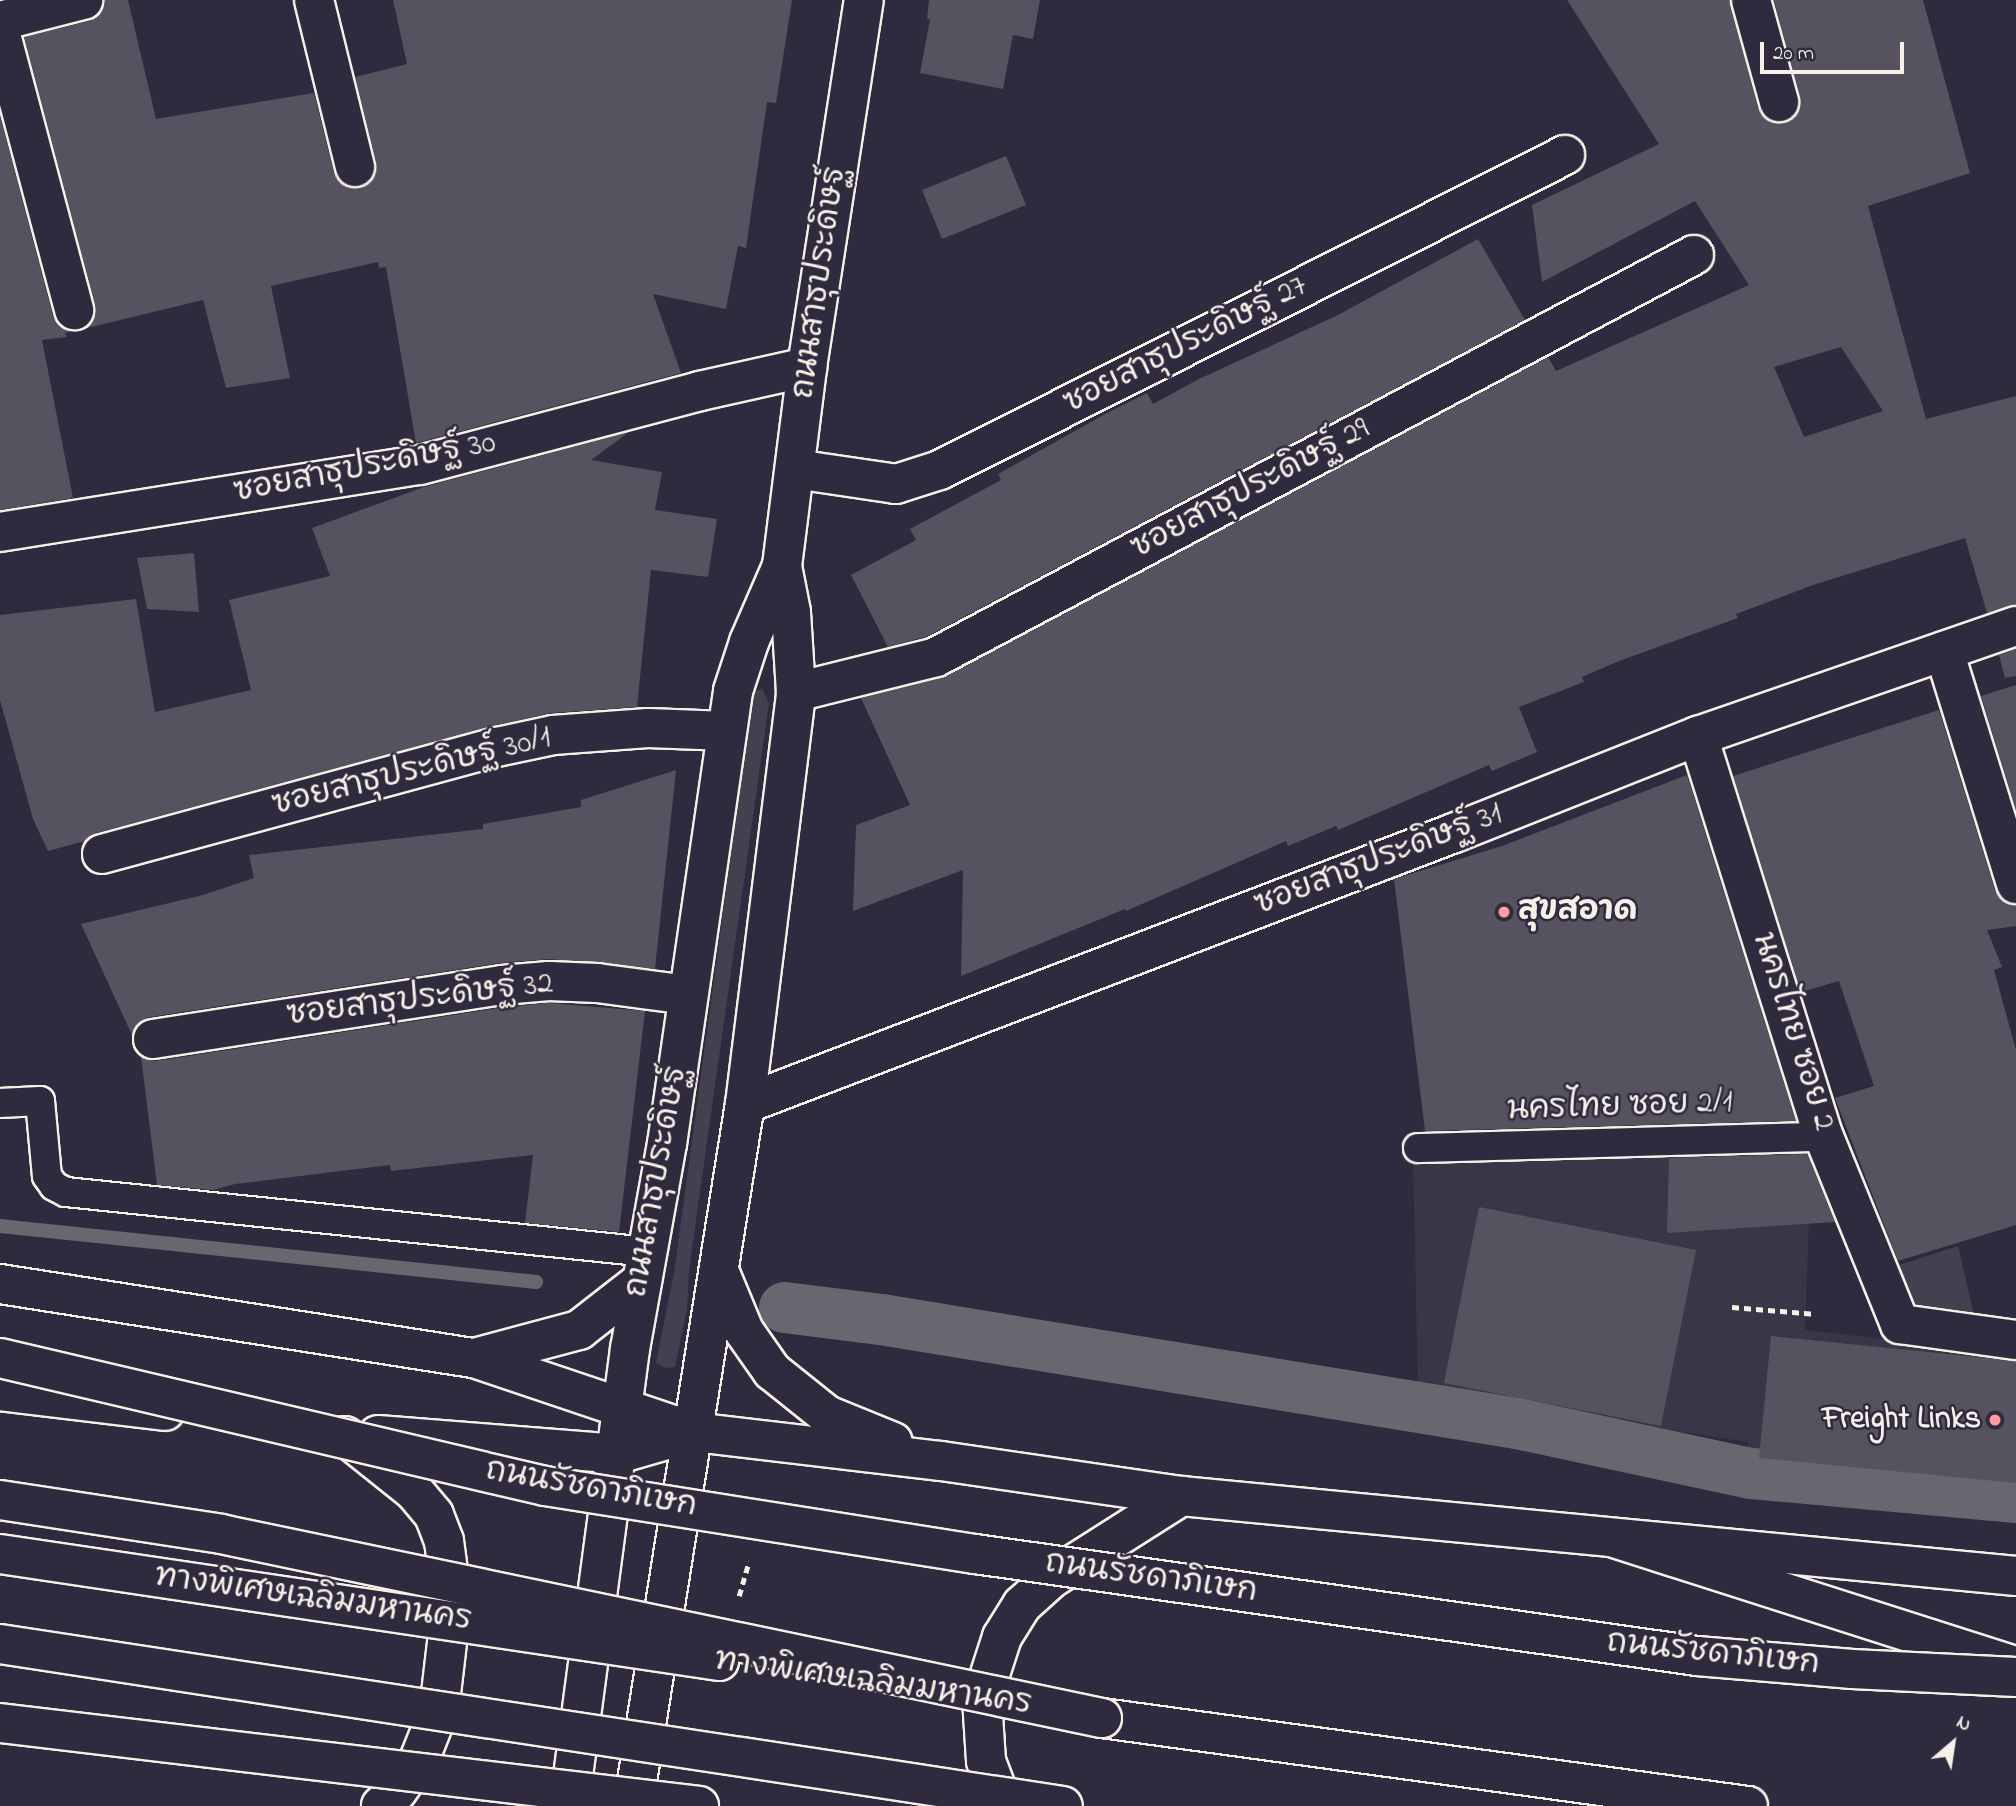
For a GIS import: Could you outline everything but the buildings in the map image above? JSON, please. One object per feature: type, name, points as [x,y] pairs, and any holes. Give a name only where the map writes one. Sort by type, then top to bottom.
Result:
[{"type":"main road","points":[[0,21],[83,0]]},
{"type":"main road","points":[[314,0],[355,167]]},
{"type":"main road","name":"ถนนสาธุประดิษฐ์","points":[[569,1806],[623,1408],[733,691],[749,642],[782,566],[807,367],[864,0]]},
{"type":"main road","points":[[1751,0],[1779,102]]},
{"type":"main road","points":[[0,31],[74,310]]},
{"type":"main road","name":"ซอยสาธุประดิษฐ์ 27","points":[[794,469],[896,484],[940,470],[1565,155]]},
{"type":"main road","name":"ซอยสาธุประดิษฐ์ 29","points":[[796,692],[936,657],[1694,255]]},
{"type":"main road","name":"ซอยสาธุประดิษฐ์ 30","points":[[0,532],[420,466],[700,391],[807,367]]},
{"type":"main road","name":"ถนนสาธุประดิษฐ์","points":[[633,1806],[745,1104],[796,692],[791,612],[782,566]]},
{"type":"main road","name":"ซอยสาธุประดิษฐ์ 31","points":[[745,1104],[1454,833],[1698,736],[2016,626]]},
{"type":"main road","points":[[1944,651],[2016,884]]},
{"type":"main road","name":"ซอยสาธุประดิษฐ์ 30/1","points":[[102,854],[484,750],[553,735],[648,728],[727,731]]},
{"type":"main road","name":"นครไทย ซอย 2","points":[[1698,736],[1824,1137],[1899,1324],[2016,1340]]},
{"type":"main road","name":"ซอยสาธุประดิษฐ์ 32","points":[[153,1039],[502,985],[549,981],[597,983],[688,995]]},
{"type":"main road","points":[[474,1358],[579,1330],[645,1266]]},
{"type":"main road","points":[[720,1273],[744,1331],[772,1371],[827,1415],[941,1461]]},
{"type":"main road","name":"ถนนรัชดาภิเษก","points":[[0,1284],[474,1358],[694,1432],[941,1461],[1181,1496],[2016,1576]]},
{"type":"main road","name":"ถนนรัชดาภิเษก","points":[[0,1358],[545,1486],[975,1554],[1697,1656],[1852,1669],[2016,1677]]},
{"type":"main road","name":"ถนนรัชดาภิเษก","points":[[0,1391],[341,1432],[618,1454],[694,1432]]},
{"type":"main road","points":[[341,1432],[414,1491],[433,1515],[444,1541],[452,1600],[439,1710],[419,1760],[397,1791],[381,1806]]},
{"type":"main road","points":[[1003,1806],[986,1761],[982,1699],[1002,1637],[1022,1605],[1052,1578],[1181,1496]]},
{"type":"main road","points":[[0,1500],[234,1536],[1102,1718]]},
{"type":"main road","points":[[1614,1538],[2016,1666]]},
{"type":"main road","name":"ทางพิเศษเฉลิมมหานคร","points":[[0,1554],[1102,1718],[1748,1806]]},
{"type":"main road","points":[[0,1644],[1063,1806]]},
{"type":"main road","points":[[0,1724],[699,1806]]},
{"type":"lane","points":[[0,1103],[40,1101],[47,1176],[54,1186],[66,1192],[645,1266]]},
{"type":"lane","name":"นครไทย ซอย 2/1","points":[[1418,1148],[1824,1137]]},
{"type":"path","points":[[1732,1307],[1816,1314]]},
{"type":"shaded area","points":[[762,688],[769,703],[689,1270],[687,1309],[675,1367],[665,1368],[656,1363],[674,1273],[753,693]]},
{"type":"shaded area","points":[[1413,1155],[1811,1156],[1805,1330],[2016,1354],[2016,1491],[1746,1466],[1748,1442],[1418,1391]]},
{"type":"shaded area","points":[[1958,1246],[1975,1319],[1923,1314],[1905,1304],[1887,1269]]},
{"type":"waterway","points":[[0,1226],[536,1282]]},
{"type":"waterway","points":[[784,1307],[881,1319],[1517,1423],[1751,1473],[2016,1497]]},
{"type":"place","name":"สุขสอาด","points":[[1504,912]]},
{"type":"place","name":"Freight Links","points":[[1995,1420]]}]
